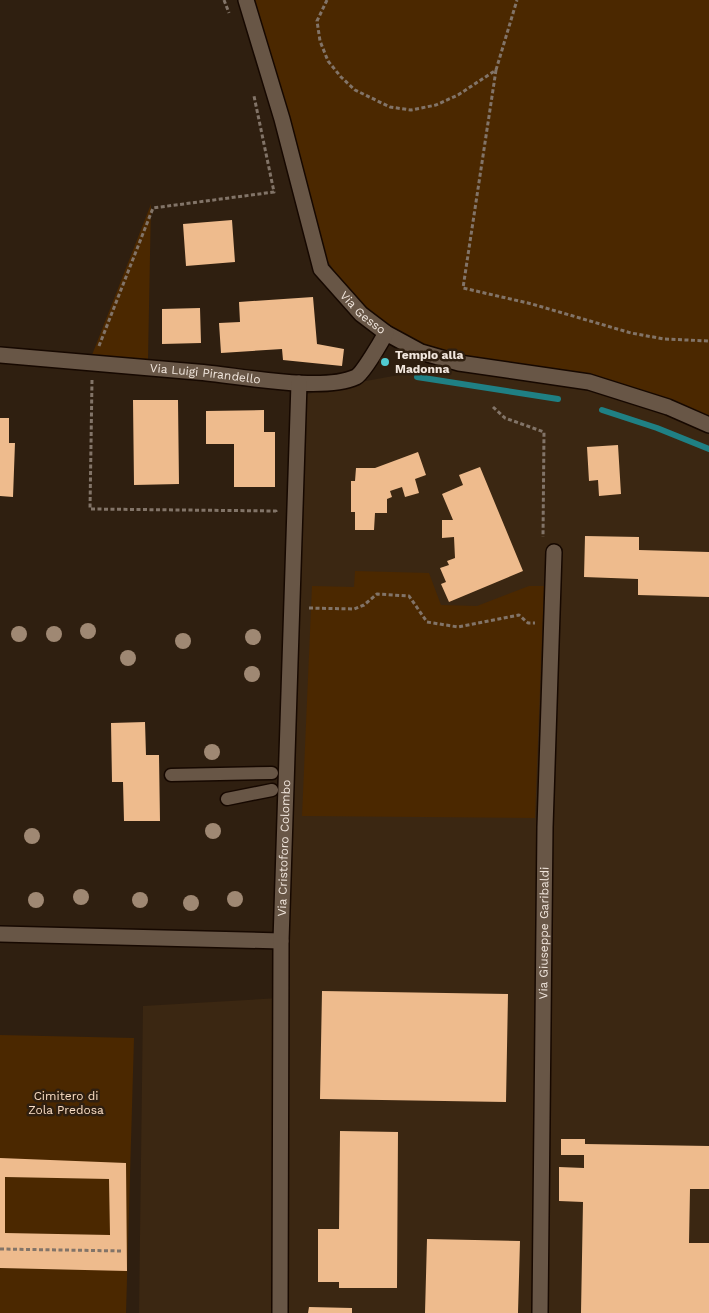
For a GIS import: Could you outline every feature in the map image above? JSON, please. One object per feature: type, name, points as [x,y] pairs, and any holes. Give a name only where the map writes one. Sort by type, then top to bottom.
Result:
[{"type":"street","name":"Via Gesso","points":[[246,0],[282,119],[321,268],[361,314],[386,333],[421,352],[459,363],[589,382],[668,407],[709,425]]},
{"type":"street","name":"Via Luigi Pirandello","points":[[0,354],[299,383],[331,383],[347,380],[359,375],[386,333]]},
{"type":"street","name":"Via Cristoforo Colombo","points":[[280,1313],[281,941],[299,383]]},
{"type":"street","name":"Via Giuseppe Garibaldi","points":[[540,1313],[549,549]]},
{"type":"street","points":[[0,934],[281,941]]},
{"type":"lane","points":[[171,775],[272,773]]},
{"type":"lane","points":[[227,799],[272,790]]},
{"type":"path","points":[[224,0],[231,18]]},
{"type":"path","points":[[327,0],[317,21],[320,41],[328,61],[355,90],[390,107],[411,110],[436,105],[458,94],[496,70]]},
{"type":"path","points":[[518,0],[496,70],[462,288],[532,304],[631,333],[664,339],[709,341]]},
{"type":"path","points":[[98,348],[153,208],[274,192],[254,96]]},
{"type":"path","points":[[92,376],[90,509],[276,511],[276,520]]},
{"type":"path","points":[[493,407],[504,418],[544,432],[549,549]]},
{"type":"path","points":[[291,606],[354,609],[364,605],[377,594],[409,596],[427,622],[458,627],[519,615],[528,623],[543,623]]},
{"type":"path","points":[[0,1249],[123,1252]]},
{"type":"shaded area","points":[[437,368],[575,380],[709,425],[709,1313],[139,1313],[143,1006],[280,998],[294,397]]},
{"type":"green space","points":[[241,0],[709,0],[709,425],[575,380],[437,368],[368,322],[321,251]]},
{"type":"green space","points":[[151,204],[148,359],[92,355]]},
{"type":"green space","points":[[355,571],[429,573],[441,605],[477,606],[529,586],[544,586],[535,818],[302,816],[312,586],[354,587]]},
{"type":"green space","name":"Cimitero di Zola Predosa","points":[[0,1035],[134,1038],[126,1313],[0,1313]]},
{"type":"building","points":[[232,220],[235,262],[186,266],[183,224]]},
{"type":"building","points":[[313,297],[317,344],[344,349],[342,366],[283,360],[282,349],[221,353],[219,323],[240,322],[239,302]]},
{"type":"building","points":[[200,308],[201,343],[162,344],[162,309]]},
{"type":"building","points":[[133,400],[178,400],[179,484],[134,485]]},
{"type":"building","points":[[264,410],[264,432],[275,432],[275,487],[234,487],[234,444],[206,444],[206,411]]},
{"type":"building","points":[[0,418],[9,418],[9,443],[15,443],[13,497],[0,496]]},
{"type":"building","points":[[618,445],[621,494],[599,496],[598,480],[589,481],[587,447]]},
{"type":"building","points":[[418,452],[426,475],[415,479],[419,493],[405,497],[402,487],[390,491],[392,497],[387,499],[387,513],[375,513],[374,530],[355,530],[355,512],[351,512],[351,481],[355,481],[356,468],[375,468]]},
{"type":"building","points":[[480,467],[523,571],[449,602],[441,584],[446,582],[440,568],[449,565],[447,561],[455,558],[454,537],[442,538],[442,520],[453,520],[442,494],[463,485],[459,475]]},
{"type":"building","points":[[585,536],[639,537],[639,550],[709,552],[709,597],[638,595],[638,579],[584,577]]},
{"type":"building","points":[[145,722],[146,755],[159,755],[160,821],[124,821],[123,782],[112,782],[111,723]]},
{"type":"building","points":[[322,991],[508,994],[506,1102],[320,1099]]},
{"type":"building","points":[[340,1131],[398,1132],[397,1288],[339,1288],[339,1282],[318,1282],[318,1229],[339,1229]]},
{"type":"building","points":[[561,1139],[585,1139],[585,1144],[709,1146],[709,1189],[690,1189],[689,1243],[709,1243],[709,1313],[581,1313],[583,1202],[559,1201],[559,1167],[584,1168],[584,1155],[561,1155]]},
{"type":"building","points":[[0,1158],[126,1163],[127,1271],[0,1268]],"holes":[[[5,1177],[109,1179],[110,1235],[5,1233]]]},
{"type":"building","points":[[427,1239],[520,1241],[518,1313],[425,1313]]},
{"type":"building","points":[[309,1307],[352,1308],[352,1313],[308,1313]]},
{"type":"waterway","points":[[417,377],[558,399]]},
{"type":"waterway","points":[[602,410],[657,428],[709,449]]},
{"type":"place","name":"Tempio alla Madonna","points":[[385,362]]}]
